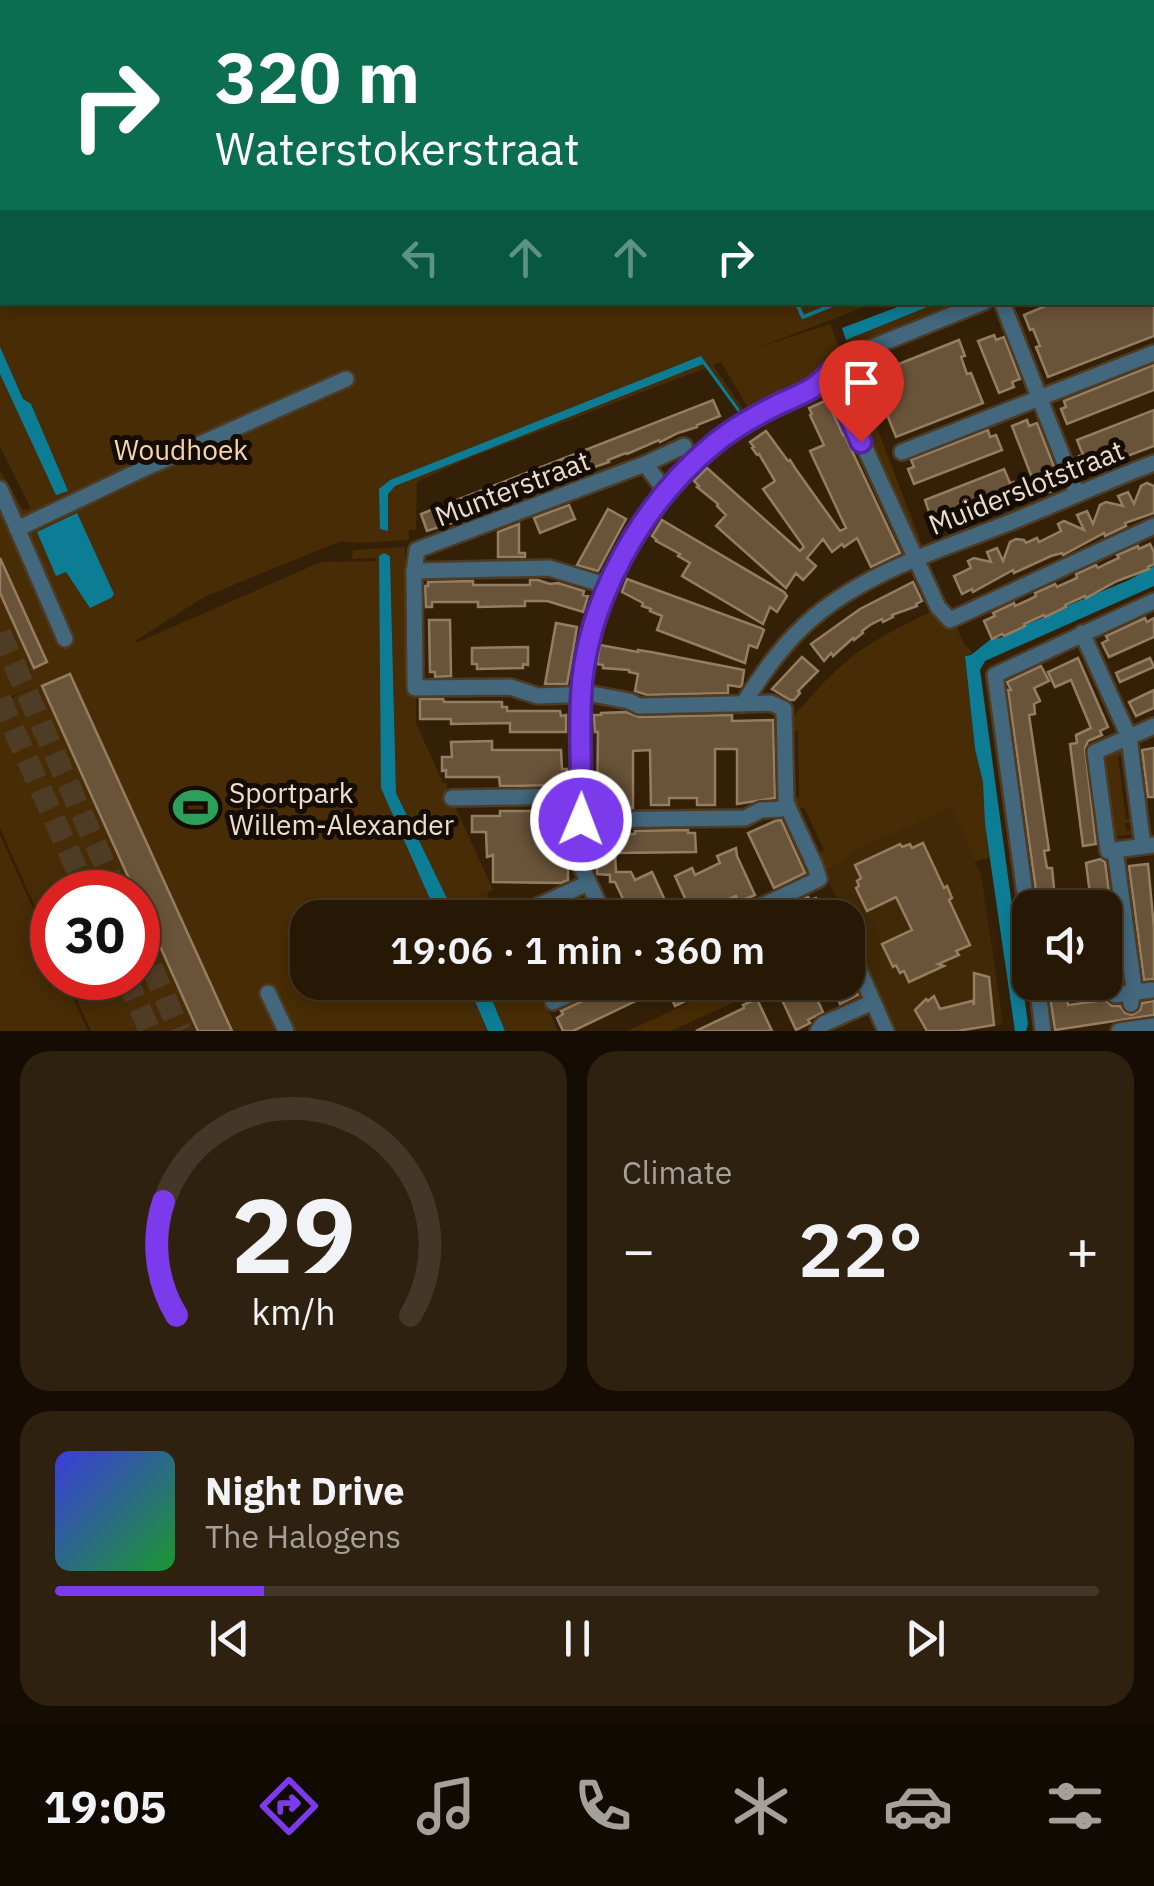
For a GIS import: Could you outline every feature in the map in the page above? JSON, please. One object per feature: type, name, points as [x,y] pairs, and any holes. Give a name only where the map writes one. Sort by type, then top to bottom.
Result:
[{"type":"street","points":[[596,900],[581,866],[580,695],[592,632],[624,553],[667,492],[715,443],[777,405],[818,387],[848,357],[977,305]]},
{"type":"street","points":[[1003,305],[1077,494]]},
{"type":"street","points":[[902,452],[1154,353]]},
{"type":"street","points":[[830,372],[941,613],[950,620],[1154,526]]},
{"type":"street","points":[[18,530],[346,380]]},
{"type":"street","name":"Munterstraat","points":[[580,695],[538,696],[510,687],[416,688],[416,546],[645,464],[684,446]]},
{"type":"street","name":"Muiderslotstraat","points":[[743,704],[789,640],[817,614],[872,580],[1154,462]]},
{"type":"street","points":[[645,464],[667,492]]},
{"type":"street","points":[[0,489],[64,639]]},
{"type":"street","points":[[414,571],[549,568],[608,586]]},
{"type":"street","points":[[1024,890],[995,675],[1154,600]]},
{"type":"street","points":[[1082,633],[1129,737],[1148,846],[1112,851]]},
{"type":"street","points":[[580,695],[630,701],[638,706],[771,703],[784,709],[788,806],[819,879],[774,900]]},
{"type":"street","points":[[1131,1018],[1134,988],[1096,752],[1154,726]]},
{"type":"street","points":[[452,798],[582,796]]},
{"type":"street","points":[[581,820],[745,818],[761,810],[788,806]]},
{"type":"street","points":[[552,900],[588,884]]},
{"type":"street","points":[[865,985],[886,1031]]},
{"type":"street","points":[[1131,1018],[1152,990]]},
{"type":"street","points":[[268,992],[286,1031]]},
{"type":"street","points":[[553,1002],[557,1000]]},
{"type":"street","points":[[1040,1000],[1044,1031]]},
{"type":"street","points":[[818,1031],[823,1024],[872,1002]]},
{"type":"street","points":[[1131,1018],[1154,1026]]},
{"type":"shaded area","points":[[950,807],[981,874],[1003,1024],[962,1031],[897,1031],[865,960],[865,900],[837,900],[824,871],[847,860],[846,855]]},
{"type":"green space","name":"Woudhoek","points":[[0,305],[870,305],[757,348],[830,324],[841,352],[820,365],[807,386],[750,411],[721,362],[713,365],[745,412],[739,416],[740,410],[708,367],[417,482],[416,530],[409,530],[409,540],[341,541],[204,597],[135,641],[321,562],[377,561],[352,559],[353,550],[405,547],[404,690],[416,694],[416,723],[443,783],[447,784],[447,805],[455,806],[493,890],[487,893],[490,900],[448,900],[396,793],[390,556],[384,553],[379,556],[383,788],[432,900],[290,900],[290,1000],[475,1000],[489,1031],[91,1031],[77,1000],[160,1000],[160,870],[30,870],[30,896],[0,828],[0,703],[33,688],[0,701],[0,470],[23,510],[31,509],[0,447]],"holes":[[[55,524],[90,607],[37,532]]]},
{"type":"green space","points":[[932,305],[966,305],[850,349],[846,340]]},
{"type":"green space","points":[[852,376],[864,394],[922,545],[917,547],[882,463],[878,464],[843,388]]},
{"type":"green space","points":[[933,611],[939,622],[956,625],[964,644],[973,653],[965,656],[990,858],[975,861],[950,808],[846,855],[848,860],[824,871],[817,854],[824,850],[804,807],[796,810],[790,798],[799,797],[798,731],[789,731],[792,721],[824,682],[852,657],[881,637]]},
{"type":"green space","points":[[1123,747],[1126,756],[1118,757],[1126,819],[1135,819],[1125,823],[1126,831],[1137,831],[1118,836],[1115,846],[1101,763],[1105,753]]},
{"type":"green space","points":[[0,835],[30,902],[30,1000],[74,1000],[88,1031],[0,1031]]},
{"type":"green space","points":[[492,1000],[544,1000],[558,1031],[505,1031]]},
{"type":"green space","points":[[695,1000],[739,1000],[671,1031],[627,1031]]},
{"type":"water","points":[[903,305],[932,305],[846,340],[842,328]]},
{"type":"water","points":[[0,347],[23,399],[31,404],[68,491],[56,495],[0,374]]},
{"type":"water","points":[[701,356],[738,412],[703,364],[395,486],[388,494],[388,531],[380,529],[379,489],[390,480]]},
{"type":"water","points":[[77,513],[114,594],[90,608],[66,572],[56,576],[37,532]]},
{"type":"water","points":[[379,556],[390,556],[396,793],[448,900],[430,900],[381,788]]},
{"type":"water","points":[[1154,566],[1154,586],[985,661],[980,670],[1012,906],[1012,1000],[1025,1000],[1028,1024],[1026,1031],[1015,1031],[965,656],[991,639],[1004,637]]},
{"type":"water","points":[[474,1000],[492,1000],[505,1031],[488,1031]]},
{"type":"building","points":[[1048,305],[1154,305],[1154,336],[1048,377],[1036,347],[1040,346],[1024,315]]},
{"type":"building","points":[[994,335],[996,340],[1004,337],[1020,379],[1012,382],[1014,387],[999,393],[978,341]]},
{"type":"building","points":[[959,340],[967,374],[971,373],[983,403],[896,437],[881,388],[877,390],[871,375]]},
{"type":"building","points":[[1154,365],[1154,390],[1067,424],[1061,409],[1066,407],[1064,401]]},
{"type":"building","points":[[713,400],[720,416],[697,427],[427,531],[421,514]]},
{"type":"building","points":[[827,400],[900,553],[871,567],[857,538],[832,552],[823,539],[807,558],[816,566],[803,580],[796,573],[786,588],[716,526],[726,515],[694,481],[707,468],[800,551],[804,547],[763,489],[775,481],[750,442],[766,431],[840,531],[846,528],[810,451],[824,445],[809,408]]},
{"type":"building","points":[[1154,410],[1154,446],[1085,472],[1077,440]]},
{"type":"building","points":[[1027,420],[1029,426],[1037,423],[1060,482],[1052,485],[1055,490],[1039,496],[1012,426]]},
{"type":"building","points":[[988,430],[990,437],[996,435],[1002,450],[914,484],[908,469],[914,467],[911,460]]},
{"type":"building","points":[[1004,469],[1020,497],[933,531],[925,500]]},
{"type":"building","points":[[1141,486],[1154,486],[1154,513],[1125,523],[1126,526],[1063,555],[1051,556],[1014,573],[1013,570],[962,594],[954,576],[971,568],[968,561],[974,558],[991,562],[987,552],[997,548],[1003,561],[1010,542],[1016,539],[1026,543],[1037,538],[1039,542],[1061,531],[1058,524],[1064,521],[1084,530],[1077,515],[1087,511],[1093,524],[1100,505],[1106,502],[1123,506],[1118,496],[1128,492],[1134,504]]},
{"type":"building","points":[[569,505],[575,519],[540,533],[534,518]]},
{"type":"building","points":[[608,509],[626,519],[598,571],[577,565]]},
{"type":"building","points":[[662,520],[784,592],[787,596],[777,612],[770,607],[763,624],[682,576],[690,563],[652,536]]},
{"type":"building","points":[[519,524],[519,553],[525,553],[525,557],[498,557],[498,532]]},
{"type":"building","points":[[1150,544],[1154,564],[1149,569],[992,639],[984,621],[995,616],[993,613],[1077,578],[1076,574],[1096,565],[1098,568],[1119,558],[1117,555]]},
{"type":"building","points":[[0,558],[47,662],[34,668],[0,593]]},
{"type":"building","points":[[627,579],[761,628],[764,630],[757,648],[749,645],[745,663],[657,630],[662,616],[622,592]]},
{"type":"building","points":[[530,580],[584,591],[583,595],[588,596],[583,612],[547,601],[525,601],[525,606],[478,607],[478,602],[432,602],[432,607],[426,607],[428,582],[530,585]]},
{"type":"building","points":[[913,582],[922,601],[917,606],[870,625],[824,661],[811,644],[860,609]]},
{"type":"building","points":[[1145,618],[1147,622],[1154,618],[1154,637],[1109,657],[1102,643],[1108,640],[1106,636]]},
{"type":"building","points":[[429,620],[450,620],[451,676],[435,677],[435,672],[430,672]]},
{"type":"building","points":[[556,623],[577,627],[569,673],[567,684],[545,684]]},
{"type":"building","points":[[600,645],[744,670],[742,685],[728,685],[728,693],[647,695],[635,691],[638,674],[597,664]]},
{"type":"building","points":[[528,647],[528,665],[523,664],[523,668],[477,669],[477,664],[472,664],[472,648]]},
{"type":"building","points":[[802,657],[818,671],[790,700],[772,689]]},
{"type":"building","points":[[1078,658],[1108,727],[1100,731],[1102,735],[1088,741],[1085,748],[1096,844],[1083,846],[1070,744],[1077,743],[1076,735],[1091,728],[1071,680],[1055,687],[1048,672]]},
{"type":"building","points":[[1150,658],[1154,667],[1120,682],[1116,673]]},
{"type":"building","points":[[1041,666],[1049,681],[1034,688],[1040,701],[1034,704],[1035,714],[1029,715],[1049,850],[1044,851],[1047,868],[1052,868],[1054,890],[1036,890],[1007,682]]},
{"type":"building","points":[[70,674],[159,870],[125,870],[42,686]]},
{"type":"building","points":[[1154,690],[1154,708],[1136,716],[1129,702]]},
{"type":"building","points":[[420,699],[502,702],[507,711],[560,711],[561,716],[566,715],[566,732],[510,732],[510,723],[451,724],[451,719],[420,719]]},
{"type":"building","points":[[626,712],[639,717],[732,715],[732,721],[773,720],[775,798],[737,804],[737,749],[715,749],[715,805],[697,805],[697,798],[669,798],[669,805],[651,805],[650,750],[633,751],[633,808],[597,809],[598,732],[594,715]]},
{"type":"building","points":[[492,741],[492,750],[561,750],[567,785],[500,786],[499,777],[446,777],[442,757],[452,757],[451,742]]},
{"type":"building","points":[[1154,748],[1154,797],[1148,797],[1142,750]]},
{"type":"building","points":[[500,811],[567,811],[568,826],[563,826],[563,844],[557,844],[557,864],[568,863],[568,880],[493,882],[493,855],[487,857],[486,832],[472,832],[472,816],[500,816]]},
{"type":"building","points":[[781,820],[805,873],[774,888],[748,833]]},
{"type":"building","points":[[594,831],[695,833],[696,852],[615,853],[616,872],[631,872],[635,880],[652,872],[665,900],[624,900],[615,882],[610,882],[610,875],[597,874]]},
{"type":"building","points":[[923,843],[944,888],[947,886],[952,898],[949,900],[970,945],[938,964],[944,966],[909,982],[904,971],[900,973],[896,965],[893,967],[882,944],[912,930],[896,897],[867,911],[856,888],[861,878],[855,865],[900,844],[910,844],[912,848]]},
{"type":"building","points":[[736,848],[755,895],[743,900],[736,896],[727,900],[686,900],[675,876],[692,868],[695,875],[720,863],[717,856]]},
{"type":"building","points":[[1100,859],[1105,862],[1109,890],[1089,890],[1086,863]]},
{"type":"building","points":[[1148,864],[1154,979],[1144,980],[1129,866]]},
{"type":"building","points":[[160,872],[232,1031],[198,1031],[160,946]]},
{"type":"building","points":[[974,973],[989,977],[994,1025],[927,1031],[915,1010],[934,996],[940,1009],[972,1001],[974,1005]]},
{"type":"building","points":[[585,1000],[638,1000],[573,1031],[563,1031],[557,1018],[563,1014],[561,1011]]},
{"type":"building","points":[[757,1000],[772,1031],[696,1031],[744,1008],[743,1005]]},
{"type":"building","points":[[782,1000],[817,1000],[823,1012],[796,1030]]},
{"type":"building","points":[[1051,1000],[1067,1000],[1068,1005],[1105,1000],[1132,1015],[1142,1003],[1154,1001],[1154,1015],[1055,1030]]},
{"type":"waterway","points":[[797,305],[803,317],[833,305]]},
{"type":"tunnel","points":[[0,633],[107,870]]},
{"type":"tunnel","points":[[0,699],[77,870]]},
{"type":"tunnel","points":[[160,986],[180,1031]]},
{"type":"tunnel","points":[[136,1000],[150,1031]]},
{"type":"place","name":"Sportpark Willem-Alexander","points":[[196,808]]},
{"type":"route","points":[[581,820],[580,695],[595,620],[624,553],[667,492],[715,443],[777,405],[818,387],[830,372],[861,442]]}]
